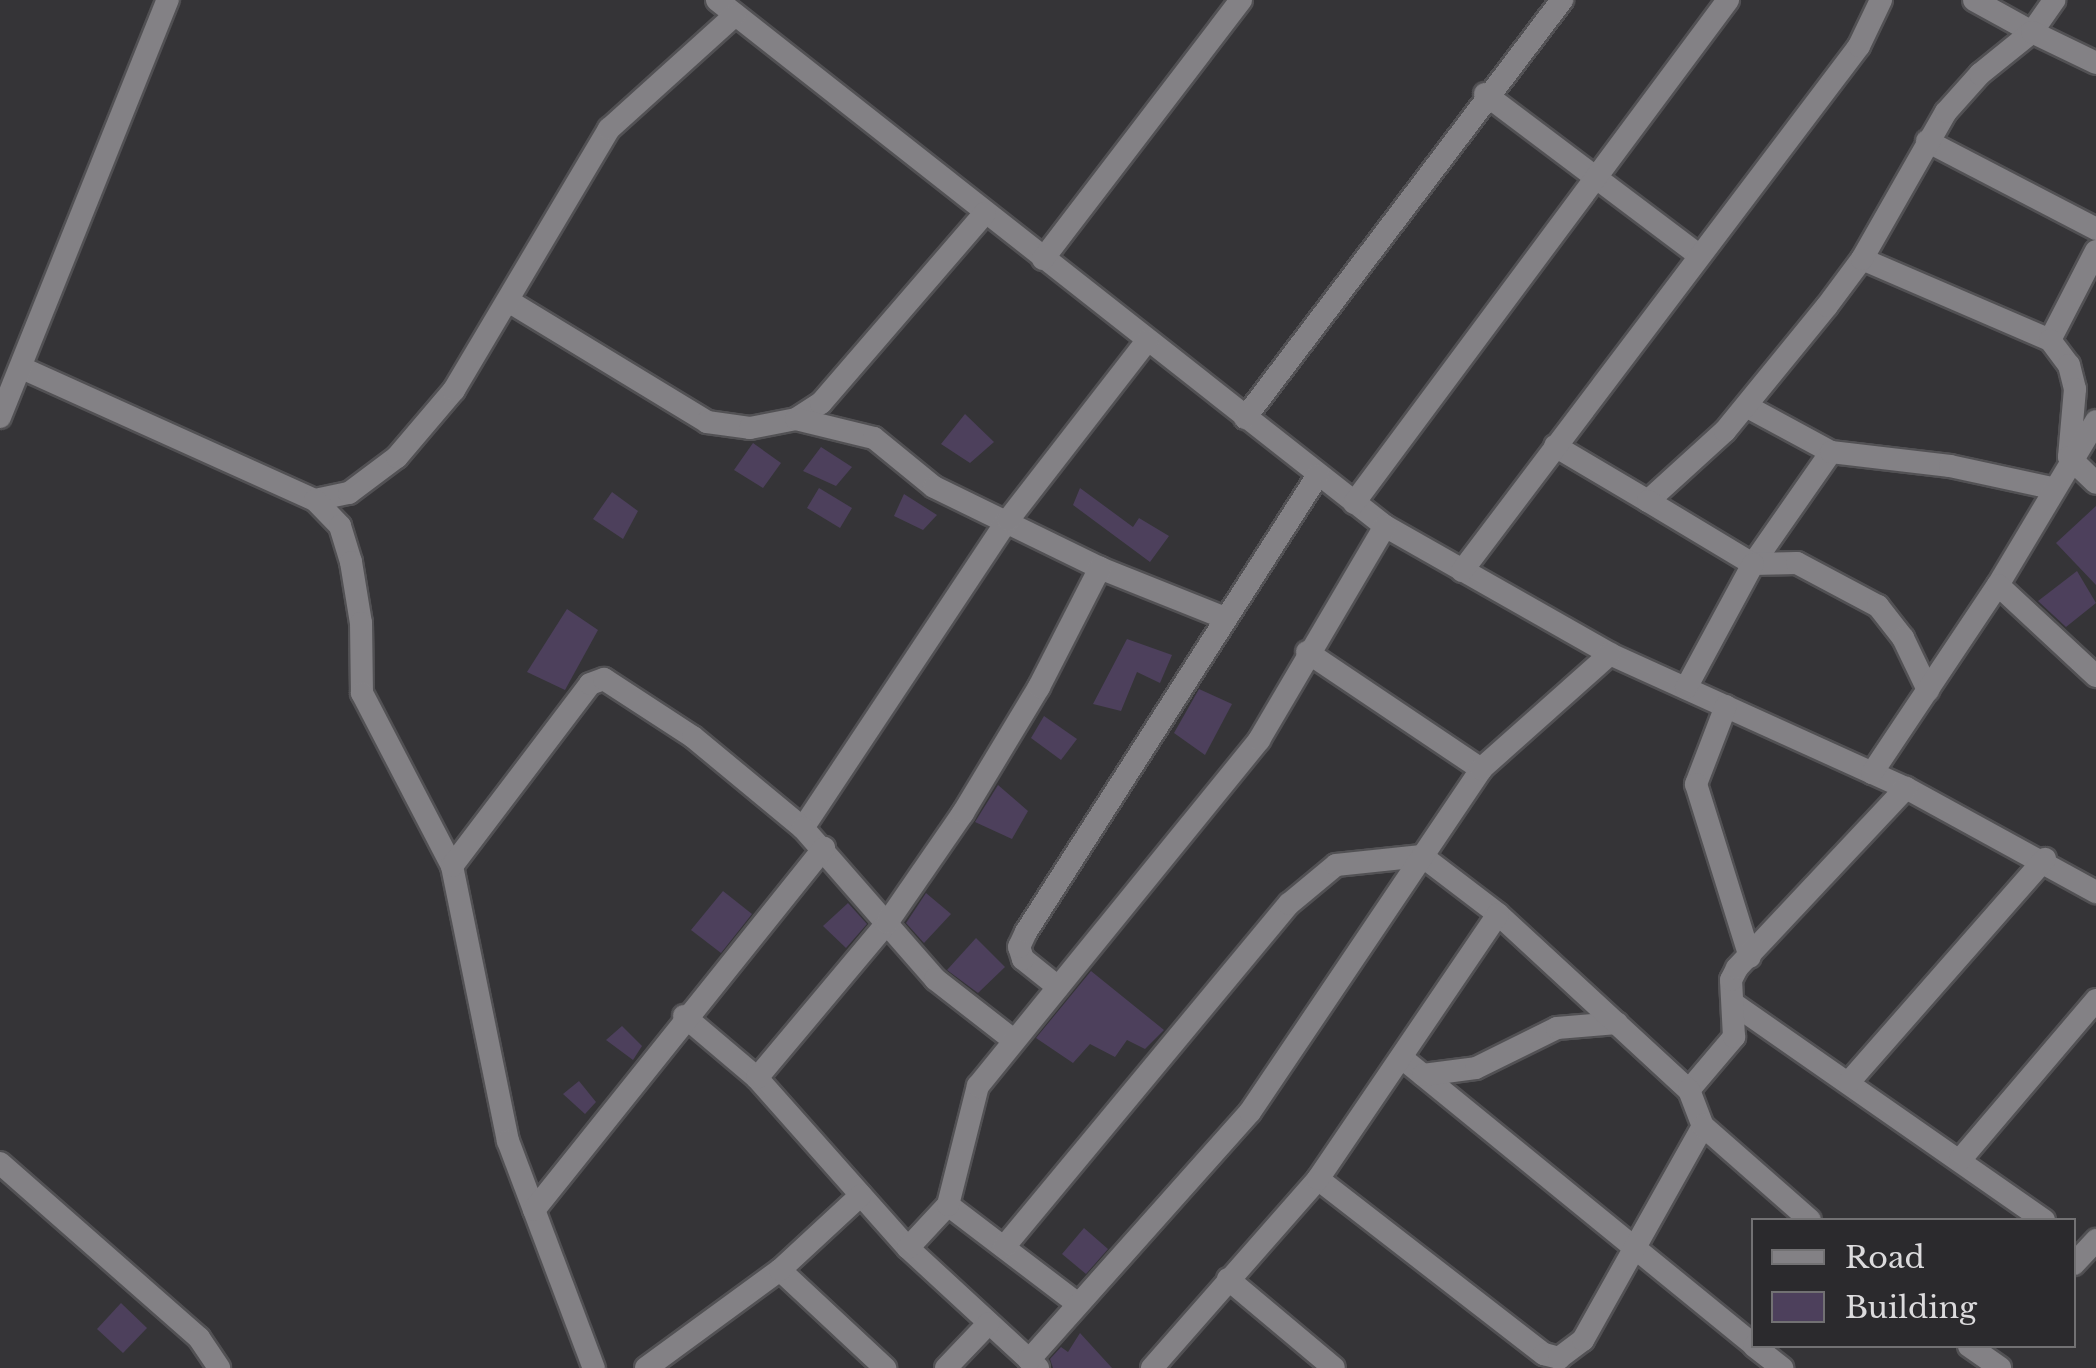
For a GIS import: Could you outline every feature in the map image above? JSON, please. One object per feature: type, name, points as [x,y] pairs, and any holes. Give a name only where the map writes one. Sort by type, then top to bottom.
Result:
[{"type":"street","points":[[0,417],[168,0]]},
{"type":"street","points":[[1043,259],[1241,0]]},
{"type":"street","points":[[1245,418],[1485,94],[1562,0]]},
{"type":"street","points":[[1354,503],[1596,184],[1728,0]]},
{"type":"street","points":[[1462,571],[1697,254],[1860,46],[1881,0]]},
{"type":"street","points":[[1974,0],[2096,63]]},
{"type":"street","points":[[1648,501],[1746,406],[1862,259],[1927,141],[1980,74],[2032,32],[2054,0]]},
{"type":"street","points":[[315,500],[350,493],[428,424],[510,302],[609,129],[726,7],[1385,526],[1610,654],[1906,788],[2045,859],[2095,890]]},
{"type":"street","points":[[1485,94],[1596,184],[1697,254]]},
{"type":"street","points":[[1927,141],[2096,228]]},
{"type":"street","points":[[510,302],[707,422],[750,428],[796,419],[821,403],[985,213]]},
{"type":"street","points":[[2050,340],[2096,251]]},
{"type":"street","points":[[1862,259],[2050,340],[2070,365],[2075,389],[2070,457],[2096,483]]},
{"type":"street","points":[[803,828],[1008,520],[1147,341]]},
{"type":"street","points":[[22,368],[315,500],[340,526],[358,595],[362,692],[452,866],[500,1109],[594,1368]]},
{"type":"street","points":[[1746,406],[1831,452],[1950,466],[2052,488]]},
{"type":"street","points":[[796,419],[874,438],[934,487],[1100,568],[1224,618]]},
{"type":"street","points":[[1872,773],[1998,585],[2070,457],[2096,421]]},
{"type":"street","points":[[1555,446],[1753,564],[1797,563],[1878,606],[1903,638],[1928,690]]},
{"type":"street","points":[[1686,688],[1753,564],[1831,452]]},
{"type":"street","points":[[1058,987],[1033,972],[1019,947],[1080,839],[1318,474]]},
{"type":"street","points":[[340,526],[350,493]]},
{"type":"street","points":[[908,1248],[948,1205],[970,1105],[1012,1040],[1259,740],[1307,652],[1385,526]]},
{"type":"street","points":[[757,1078],[887,923],[1039,687],[1100,568]]},
{"type":"street","points":[[1998,585],[2096,676]]},
{"type":"street","points":[[1307,652],[1481,769]]},
{"type":"street","points":[[684,1016],[757,1078],[908,1248],[1033,1364],[1078,1304],[1250,1112],[1481,769],[1610,654]]},
{"type":"street","points":[[452,866],[599,678],[693,738],[803,828],[936,979],[1012,1040]]},
{"type":"street","points":[[1726,706],[1696,784],[1750,957]]},
{"type":"street","points":[[1689,1090],[1734,1037],[1731,980],[1906,788]]},
{"type":"street","points":[[534,1210],[684,1016],[824,848]]},
{"type":"street","points":[[1004,1247],[1300,895],[1336,865],[1422,856],[1498,914],[1689,1090],[1702,1126],[1808,1218]]},
{"type":"street","points":[[1850,1082],[2045,859]]},
{"type":"street","points":[[1152,1368],[1318,1178],[1498,914]]},
{"type":"street","points":[[1960,1160],[2096,1000]]},
{"type":"street","points":[[1734,1004],[2041,1218]]},
{"type":"street","points":[[1423,1075],[1476,1068],[1557,1028],[1617,1023]]},
{"type":"street","points":[[1402,1058],[1751,1343]]},
{"type":"street","points":[[1318,1178],[1544,1354],[1560,1358],[1583,1340],[1702,1126]]},
{"type":"street","points":[[0,1163],[198,1338],[219,1368]]},
{"type":"street","points":[[646,1368],[780,1270],[861,1195]]},
{"type":"street","points":[[948,1205],[1078,1304]]},
{"type":"street","points":[[780,1270],[885,1368]]},
{"type":"street","points":[[1228,1279],[1334,1368]]},
{"type":"street","points":[[946,1368],[989,1323]]},
{"type":"street","points":[[1757,1348],[1776,1366]]},
{"type":"street","points":[[846,1368],[862,1349]]},
{"type":"building","points":[[965,414],[994,442],[970,463],[941,444]]},
{"type":"building","points":[[753,443],[781,463],[763,488],[734,470]]},
{"type":"building","points":[[821,447],[852,467],[836,486],[803,471]]},
{"type":"building","points":[[819,488],[852,508],[840,528],[807,508]]},
{"type":"building","points":[[1080,488],[1133,527],[1139,518],[1169,536],[1150,562],[1073,505]]},
{"type":"building","points":[[612,492],[638,511],[623,539],[593,519]]},
{"type":"building","points":[[904,494],[937,515],[923,530],[894,516]]},
{"type":"building","points":[[2096,506],[2096,585],[2056,543]]},
{"type":"building","points":[[2077,571],[2096,603],[2066,627],[2038,601]]},
{"type":"building","points":[[567,609],[598,630],[565,690],[527,672]]},
{"type":"building","points":[[1127,639],[1172,655],[1160,683],[1137,672],[1121,711],[1093,704]]},
{"type":"building","points":[[1199,689],[1232,704],[1205,755],[1174,733]]},
{"type":"building","points":[[1044,716],[1077,739],[1061,760],[1031,738]]},
{"type":"building","points":[[998,785],[1028,811],[1012,839],[975,822]]},
{"type":"building","points":[[723,891],[752,914],[721,953],[691,930]]},
{"type":"building","points":[[926,893],[951,914],[924,943],[906,923]]},
{"type":"building","points":[[848,903],[867,924],[846,948],[823,926]]},
{"type":"building","points":[[976,938],[1005,967],[978,993],[947,970]]},
{"type":"building","points":[[1091,971],[1164,1030],[1145,1049],[1127,1040],[1115,1057],[1090,1044],[1073,1063],[1036,1038]]},
{"type":"building","points":[[622,1026],[642,1046],[633,1060],[606,1040]]},
{"type":"building","points":[[579,1081],[596,1102],[585,1114],[563,1094]]},
{"type":"building","points":[[1084,1228],[1108,1249],[1086,1274],[1062,1254]]},
{"type":"building","points":[[121,1303],[147,1328],[123,1353],[97,1329]]},
{"type":"building","points":[[1080,1333],[1112,1368],[1053,1368],[1050,1359],[1061,1347],[1068,1352]]}]
